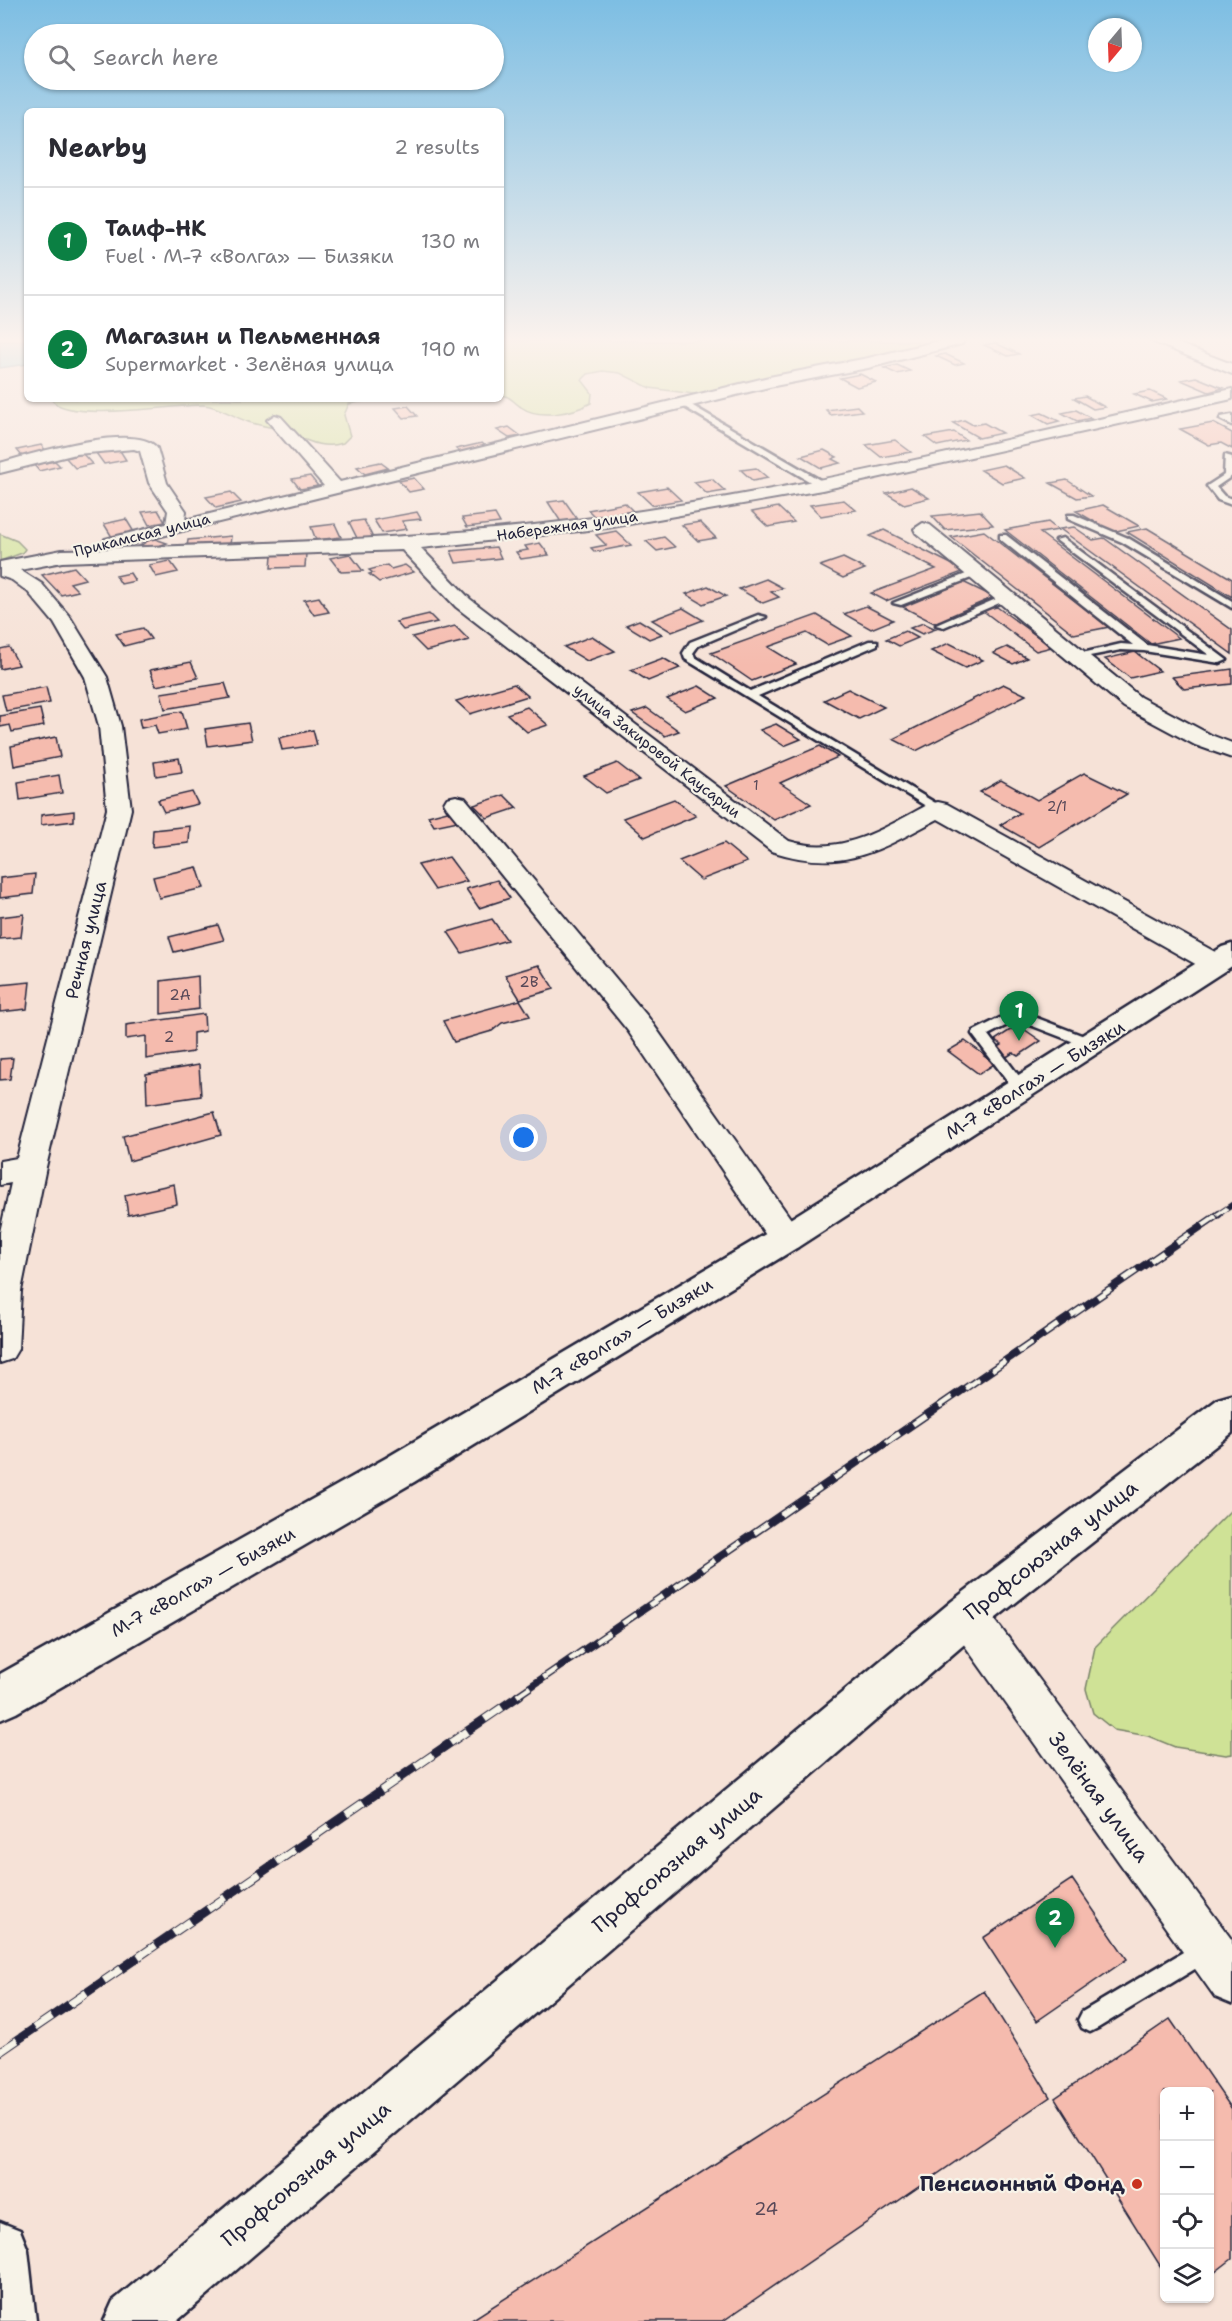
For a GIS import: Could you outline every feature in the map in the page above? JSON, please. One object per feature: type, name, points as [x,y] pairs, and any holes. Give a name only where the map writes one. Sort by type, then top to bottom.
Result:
[{"type":"main road","name":"М-7 «Волга» — Бизяки","points":[[0,1698],[400,1470],[786,1238],[1224,959]]},
{"type":"main road","name":"Профсоюзная улица","points":[[132,2321],[967,1615],[1232,1411]]},
{"type":"street","points":[[0,468],[81,449]]},
{"type":"street","points":[[148,449],[158,483],[177,511],[175,526]]},
{"type":"street","points":[[301,449],[336,488]]},
{"type":"street","name":"Прикамская улица","points":[[62,556],[175,526],[497,449]]},
{"type":"street","name":"Набережная улица","points":[[0,569],[62,556],[407,544],[607,522],[822,485],[983,449]]},
{"type":"street","points":[[923,529],[1132,702],[1203,740],[1232,751]]},
{"type":"street","name":"улица Закировой Каусарии","points":[[407,544],[463,603],[780,846],[804,854],[822,856],[853,852],[938,809]]},
{"type":"street","name":"Речная улица","points":[[0,569],[19,576],[34,588],[63,621],[96,677],[110,726],[119,809],[30,1167],[4,1291],[0,1348]]},
{"type":"street","points":[[456,803],[638,1024],[786,1238]]},
{"type":"street","points":[[938,809],[1224,959]]},
{"type":"street","points":[[0,1173],[30,1167]]},
{"type":"street","name":"Зелёная улица","points":[[967,1615],[1220,1964]]},
{"type":"lane","points":[[762,449],[822,485]]},
{"type":"lane","points":[[1228,457],[1228,476],[1211,486],[1221,498],[1232,502]]},
{"type":"lane","points":[[1071,517],[1125,540],[1232,605]]},
{"type":"lane","points":[[1003,537],[1144,648]]},
{"type":"lane","points":[[1060,540],[1227,660]]},
{"type":"lane","points":[[898,603],[976,573]]},
{"type":"lane","points":[[941,626],[1006,598]]},
{"type":"lane","points":[[761,617],[694,644],[688,653],[690,659],[938,809]]},
{"type":"lane","points":[[750,695],[873,643]]},
{"type":"lane","points":[[1078,657],[1121,647],[1144,648],[1227,660]]},
{"type":"lane","points":[[1021,1088],[979,1034],[1016,1015],[1092,1044]]},
{"type":"lane","points":[[1090,2020],[1220,1964]]},
{"type":"green space","points":[[0,534],[17,541],[25,549],[22,553],[0,561]]},
{"type":"green space","points":[[1232,1509],[1232,1754],[1175,1747],[1148,1736],[1114,1730],[1093,1713],[1086,1689],[1095,1647]]},
{"type":"building","points":[[45,449],[50,455],[26,461],[17,450]]},
{"type":"building","points":[[119,449],[126,460],[104,464],[96,453]]},
{"type":"building","points":[[456,449],[481,449],[461,453]]},
{"type":"building","points":[[871,449],[907,449],[911,452],[881,457]]},
{"type":"building","points":[[824,450],[837,457],[832,459],[840,463],[821,468],[801,456]]},
{"type":"building","points":[[83,454],[92,464],[75,468],[66,458]]},
{"type":"building","points":[[55,461],[60,466],[39,471],[34,465]]},
{"type":"building","points":[[380,462],[388,468],[365,474],[357,467]]},
{"type":"building","points":[[1004,465],[1025,478],[1002,483],[981,470]]},
{"type":"building","points":[[756,468],[768,478],[753,481],[741,470]]},
{"type":"building","points":[[310,476],[318,486],[300,489],[292,479]]},
{"type":"building","points":[[414,478],[424,489],[409,492],[399,481]]},
{"type":"building","points":[[712,479],[725,491],[707,494],[694,482]]},
{"type":"building","points":[[1067,480],[1091,496],[1077,498],[1050,483]]},
{"type":"building","points":[[667,487],[681,500],[652,505],[638,492]]},
{"type":"building","points":[[911,487],[929,498],[904,504],[886,493]]},
{"type":"building","points":[[231,492],[241,502],[216,508],[206,497]]},
{"type":"building","points":[[564,500],[578,520],[561,522],[548,502]]},
{"type":"building","points":[[844,500],[856,510],[821,516],[810,505]]},
{"type":"building","points":[[625,503],[633,511],[596,518],[588,510]]},
{"type":"building","points":[[1103,505],[1139,526],[1112,532],[1076,511]]},
{"type":"building","points":[[778,507],[794,522],[768,527],[752,512]]},
{"type":"building","points":[[158,510],[165,522],[149,525],[142,512]]},
{"type":"building","points":[[980,511],[993,525],[945,530],[932,516]]},
{"type":"building","points":[[417,512],[421,519],[402,521],[407,529],[382,533],[374,520]]},
{"type":"building","points":[[495,514],[500,523],[467,527],[462,518]]},
{"type":"building","points":[[126,519],[134,532],[112,537],[104,524]]},
{"type":"building","points":[[364,520],[373,538],[358,540],[349,522]]},
{"type":"building","points":[[700,522],[716,538],[698,541],[682,525]]},
{"type":"building","points":[[1048,522],[1058,530],[1040,533],[1179,638],[1151,644],[1005,530]]},
{"type":"building","points":[[335,524],[341,537],[316,540],[311,527]]},
{"type":"building","points":[[1074,527],[1093,540],[1104,538],[1232,630],[1232,654],[1060,529]]},
{"type":"building","points":[[1147,528],[1232,579],[1232,597],[1127,532]]},
{"type":"building","points":[[884,530],[965,571],[886,601],[871,593],[936,569],[870,536]]},
{"type":"building","points":[[616,531],[631,545],[595,552],[591,548],[606,545],[596,535]]},
{"type":"building","points":[[984,531],[1109,627],[1074,634],[951,537]]},
{"type":"building","points":[[231,536],[230,545],[187,547],[188,540]]},
{"type":"building","points":[[664,537],[675,547],[657,551],[646,541]]},
{"type":"building","points":[[152,538],[167,543],[148,550],[138,547]]},
{"type":"building","points":[[540,543],[549,555],[521,559],[516,552],[528,550],[525,546]]},
{"type":"building","points":[[496,547],[501,558],[456,563],[451,551]]},
{"type":"building","points":[[306,554],[305,567],[271,568],[272,555]]},
{"type":"building","points":[[350,554],[363,571],[341,572],[330,558]]},
{"type":"building","points":[[843,558],[865,569],[843,578],[820,566]]},
{"type":"building","points":[[170,561],[178,572],[156,577],[149,565]]},
{"type":"building","points":[[387,565],[391,569],[405,565],[414,572],[379,582],[369,574],[373,573],[369,570]]},
{"type":"building","points":[[74,567],[85,579],[70,583],[78,591],[61,595],[42,575]]},
{"type":"building","points":[[130,573],[135,581],[121,584],[116,576]]},
{"type":"building","points":[[766,579],[783,588],[771,592],[779,597],[763,603],[739,589]]},
{"type":"building","points":[[963,582],[994,597],[934,623],[903,607]]},
{"type":"building","points":[[708,586],[726,596],[703,604],[686,594]]},
{"type":"building","points":[[319,597],[329,612],[314,615],[304,600]]},
{"type":"building","points":[[866,606],[893,620],[871,629],[844,614]]},
{"type":"building","points":[[997,607],[1052,647],[1036,651],[982,610]]},
{"type":"building","points":[[683,608],[703,620],[672,632],[652,620]]},
{"type":"building","points":[[429,614],[437,622],[403,630],[396,622]]},
{"type":"building","points":[[817,615],[852,636],[827,645],[807,633],[768,647],[796,664],[752,681],[711,653]]},
{"type":"building","points":[[639,620],[662,634],[649,639],[626,625]]},
{"type":"building","points":[[923,623],[936,629],[922,634],[910,628]]},
{"type":"building","points":[[455,626],[469,640],[426,651],[412,637]]},
{"type":"building","points":[[143,628],[151,639],[124,646],[116,634]]},
{"type":"building","points":[[905,631],[918,638],[899,646],[886,639]]},
{"type":"building","points":[[592,636],[615,651],[587,661],[564,647]]},
{"type":"building","points":[[949,643],[983,660],[965,668],[931,651]]},
{"type":"building","points":[[9,647],[19,665],[0,669],[0,649]]},
{"type":"building","points":[[1007,647],[1027,658],[1013,664],[993,653]]},
{"type":"building","points":[[1135,652],[1160,671],[1130,678],[1105,659]]},
{"type":"building","points":[[663,658],[680,668],[648,681],[631,670]]},
{"type":"building","points":[[191,662],[198,678],[156,686],[150,670]]},
{"type":"building","points":[[1232,669],[1232,684],[1184,689],[1172,677]]},
{"type":"building","points":[[225,683],[230,698],[165,709],[161,693]]},
{"type":"building","points":[[514,684],[528,696],[470,714],[456,701]]},
{"type":"building","points":[[1003,684],[1026,695],[916,751],[893,739]]},
{"type":"building","points":[[699,686],[718,698],[685,711],[667,699]]},
{"type":"building","points":[[46,687],[50,703],[6,711],[2,695]]},
{"type":"building","points":[[848,689],[884,707],[859,719],[824,700]]},
{"type":"building","points":[[527,707],[548,725],[527,732],[507,714]]},
{"type":"building","points":[[647,708],[679,731],[665,736],[632,713]]},
{"type":"building","points":[[40,709],[44,726],[12,732],[10,725],[0,727],[0,716]]},
{"type":"building","points":[[182,711],[187,729],[158,734],[155,725],[141,728],[139,719]]},
{"type":"building","points":[[248,723],[252,740],[208,746],[205,729]]},
{"type":"building","points":[[776,724],[801,739],[784,746],[760,730]]},
{"type":"building","points":[[313,730],[317,745],[282,750],[279,738]]},
{"type":"building","points":[[56,737],[60,757],[14,766],[11,746]]},
{"type":"building","points":[[820,746],[838,757],[780,783],[811,804],[774,820],[726,786]]},
{"type":"building","points":[[179,758],[182,772],[156,776],[154,762]]},
{"type":"building","points":[[617,763],[639,780],[606,793],[584,776]]},
{"type":"building","points":[[1084,773],[1127,794],[1039,847],[1000,825],[1020,813],[980,792],[1001,780],[1037,800]]},
{"type":"building","points":[[59,775],[62,793],[20,800],[18,782]]},
{"type":"building","points":[[192,792],[198,804],[164,812],[158,800]]},
{"type":"building","points":[[504,795],[517,808],[487,818],[474,805]]},
{"type":"building","points":[[674,799],[696,816],[645,837],[623,818]]},
{"type":"building","points":[[451,810],[458,821],[434,826],[428,816]]},
{"type":"building","points":[[74,811],[74,821],[41,825],[41,815]]},
{"type":"building","points":[[190,826],[189,843],[152,847],[153,830]]},
{"type":"building","points":[[724,843],[747,862],[701,880],[679,861]]},
{"type":"building","points":[[449,857],[467,881],[435,890],[418,865]]},
{"type":"building","points":[[197,867],[204,888],[159,898],[153,877]]},
{"type":"building","points":[[35,874],[33,894],[0,898],[0,878]]},
{"type":"building","points":[[497,880],[510,898],[479,908],[466,889]]},
{"type":"building","points":[[24,914],[21,937],[0,939],[0,917]]},
{"type":"building","points":[[492,919],[507,940],[462,953],[448,932]]},
{"type":"building","points":[[218,925],[224,940],[174,952],[169,937]]},
{"type":"building","points":[[539,965],[554,989],[520,999],[505,975]]},
{"type":"building","points":[[198,976],[199,1009],[161,1014],[161,981]]},
{"type":"building","points":[[30,982],[27,1009],[0,1012],[0,985]]},
{"type":"building","points":[[520,1000],[530,1016],[502,1023],[492,1031],[454,1042],[443,1021]]},
{"type":"building","points":[[204,1014],[205,1031],[193,1033],[193,1052],[146,1059],[146,1036],[126,1039],[126,1025]]},
{"type":"building","points":[[1018,1025],[1041,1041],[1018,1056],[1013,1053],[995,1064],[984,1056],[1002,1045],[995,1040]]},
{"type":"building","points":[[965,1041],[996,1063],[979,1074],[948,1051]]},
{"type":"building","points":[[13,1058],[10,1079],[0,1080],[0,1059]]},
{"type":"building","points":[[199,1065],[201,1096],[147,1104],[146,1074]]},
{"type":"building","points":[[214,1112],[221,1135],[129,1161],[123,1136]]},
{"type":"building","points":[[174,1184],[177,1204],[128,1215],[125,1195]]},
{"type":"building","points":[[1072,1879],[1127,1959],[1037,2021],[983,1938]]},
{"type":"building","points":[[984,1991],[1050,2097],[723,2321],[470,2321]]},
{"type":"building","name":"Пенсионный Фонд","points":[[1170,2019],[1232,2109],[1232,2259],[1214,2273],[1214,2087],[1160,2087],[1160,2266],[1055,2098]]},
{"type":"railway","points":[[1217,1215],[1232,1205]]},
{"type":"railway","points":[[517,1696],[1219,1214]]},
{"type":"railway","points":[[0,2052],[520,1695]]},
{"type":"place","name":"Таиф-НК","points":[[1019,1041]]},
{"type":"place","name":"Магазин и Пельменная","points":[[1055,1948]]},
{"type":"place","name":"Пенсионный Фонд","points":[[1137,2184]]}]
